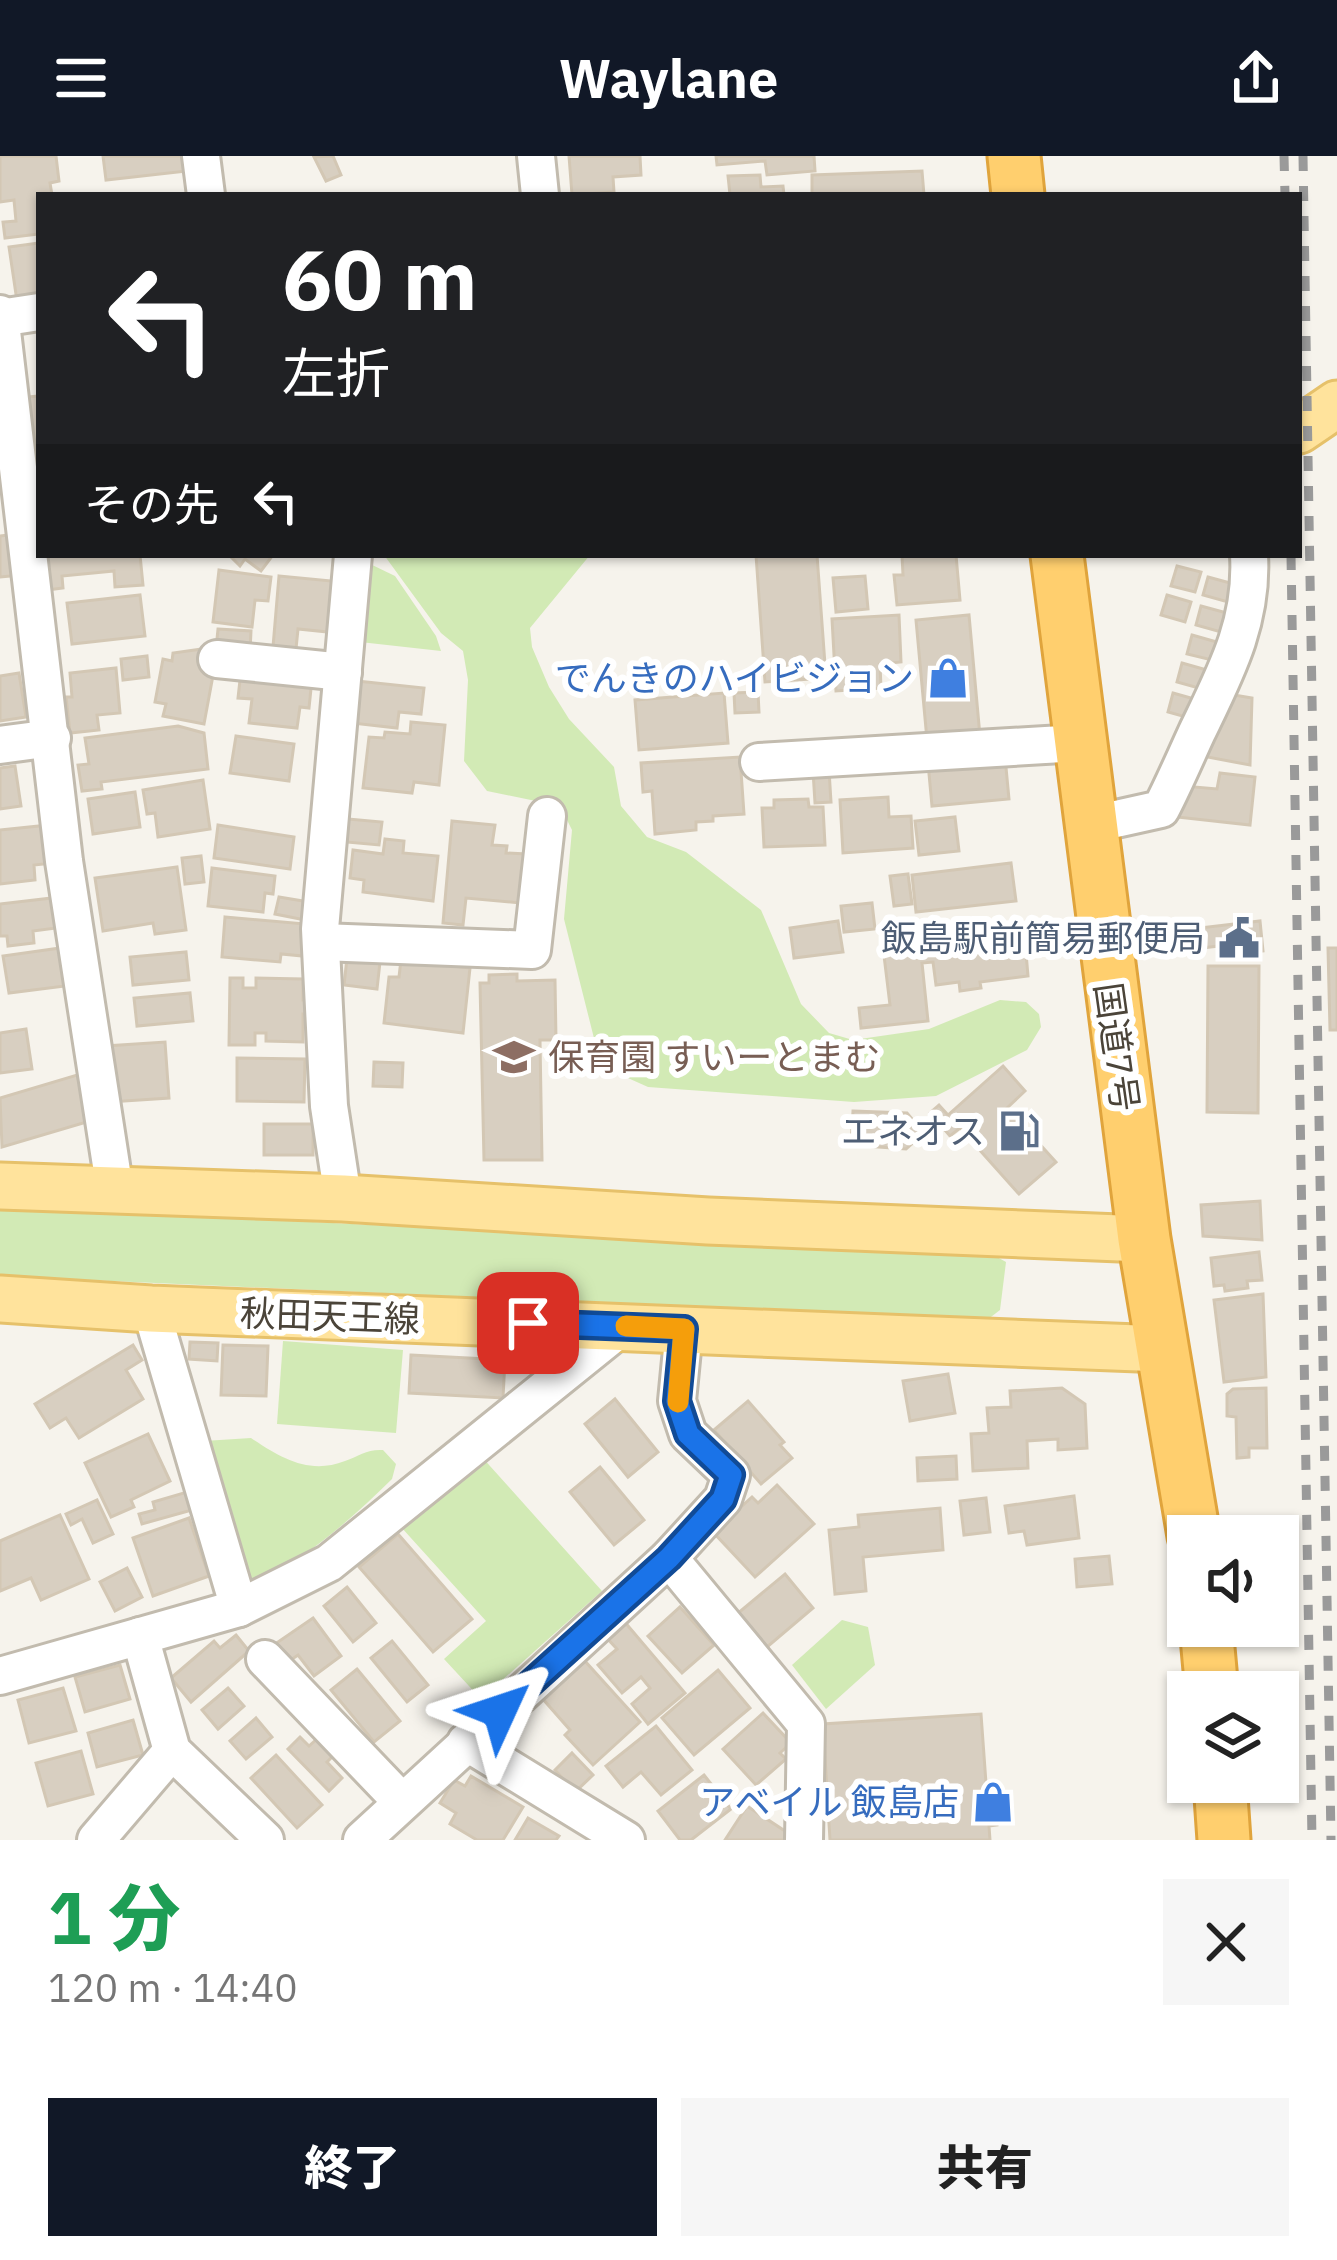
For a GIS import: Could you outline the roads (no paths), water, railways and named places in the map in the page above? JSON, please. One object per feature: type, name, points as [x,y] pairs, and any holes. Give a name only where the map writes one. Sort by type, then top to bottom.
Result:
[{"type":"highway","points":[[1014,156],[1018,192]]},
{"type":"highway","name":"国道7号","points":[[1057,558],[1144,1239],[1191,1515]]},
{"type":"highway","points":[[1221,1803],[1224,1840]]},
{"type":"main road","points":[[1302,428],[1337,404]]},
{"type":"main road","points":[[0,1186],[343,1198],[708,1221],[1144,1239]]},
{"type":"main road","name":"秋田天王線","points":[[0,1299],[1164,1349]]},
{"type":"street","points":[[200,156],[206,192]]},
{"type":"street","points":[[536,156],[540,192]]},
{"type":"street","points":[[36,312],[0,317],[64,861],[115,1191]]},
{"type":"street","points":[[343,1198],[328,1106],[320,942],[353,558]]},
{"type":"street","points":[[1089,825],[1161,809],[1228,672],[1244,622],[1251,583],[1249,558]]},
{"type":"street","points":[[217,659],[343,672]]},
{"type":"street","points":[[0,746],[52,738]]},
{"type":"street","points":[[759,762],[1079,743]]},
{"type":"street","points":[[320,942],[532,950],[547,816]]},
{"type":"street","points":[[151,1309],[238,1608]]},
{"type":"street","points":[[0,1676],[238,1608],[329,1563],[622,1326]]},
{"type":"street","points":[[362,1840],[669,1558],[723,1499],[731,1475],[688,1434],[677,1401],[684,1329]]},
{"type":"street","points":[[669,1558],[806,1724],[804,1840]]},
{"type":"street","points":[[140,1636],[172,1750],[266,1840]]},
{"type":"street","points":[[265,1659],[402,1802]]},
{"type":"street","points":[[466,1742],[626,1840]]},
{"type":"street","points":[[96,1840],[172,1750]]},
{"type":"railway","points":[[1284,156],[1285,192]]},
{"type":"railway","points":[[1303,156],[1331,1840]]},
{"type":"railway","points":[[1291,558],[1312,1840]]},
{"type":"place","name":"でんきのハイビジョン","points":[[948,678]]},
{"type":"place","name":"飯島駅前簡易郵便局","points":[[1239,938]]},
{"type":"place","name":"保育園 すいーとまむ","points":[[514,1057]]},
{"type":"place","name":"エネオス","points":[[1019,1131]]},
{"type":"place","name":"アベイル 飯島店","points":[[993,1802]]}]
